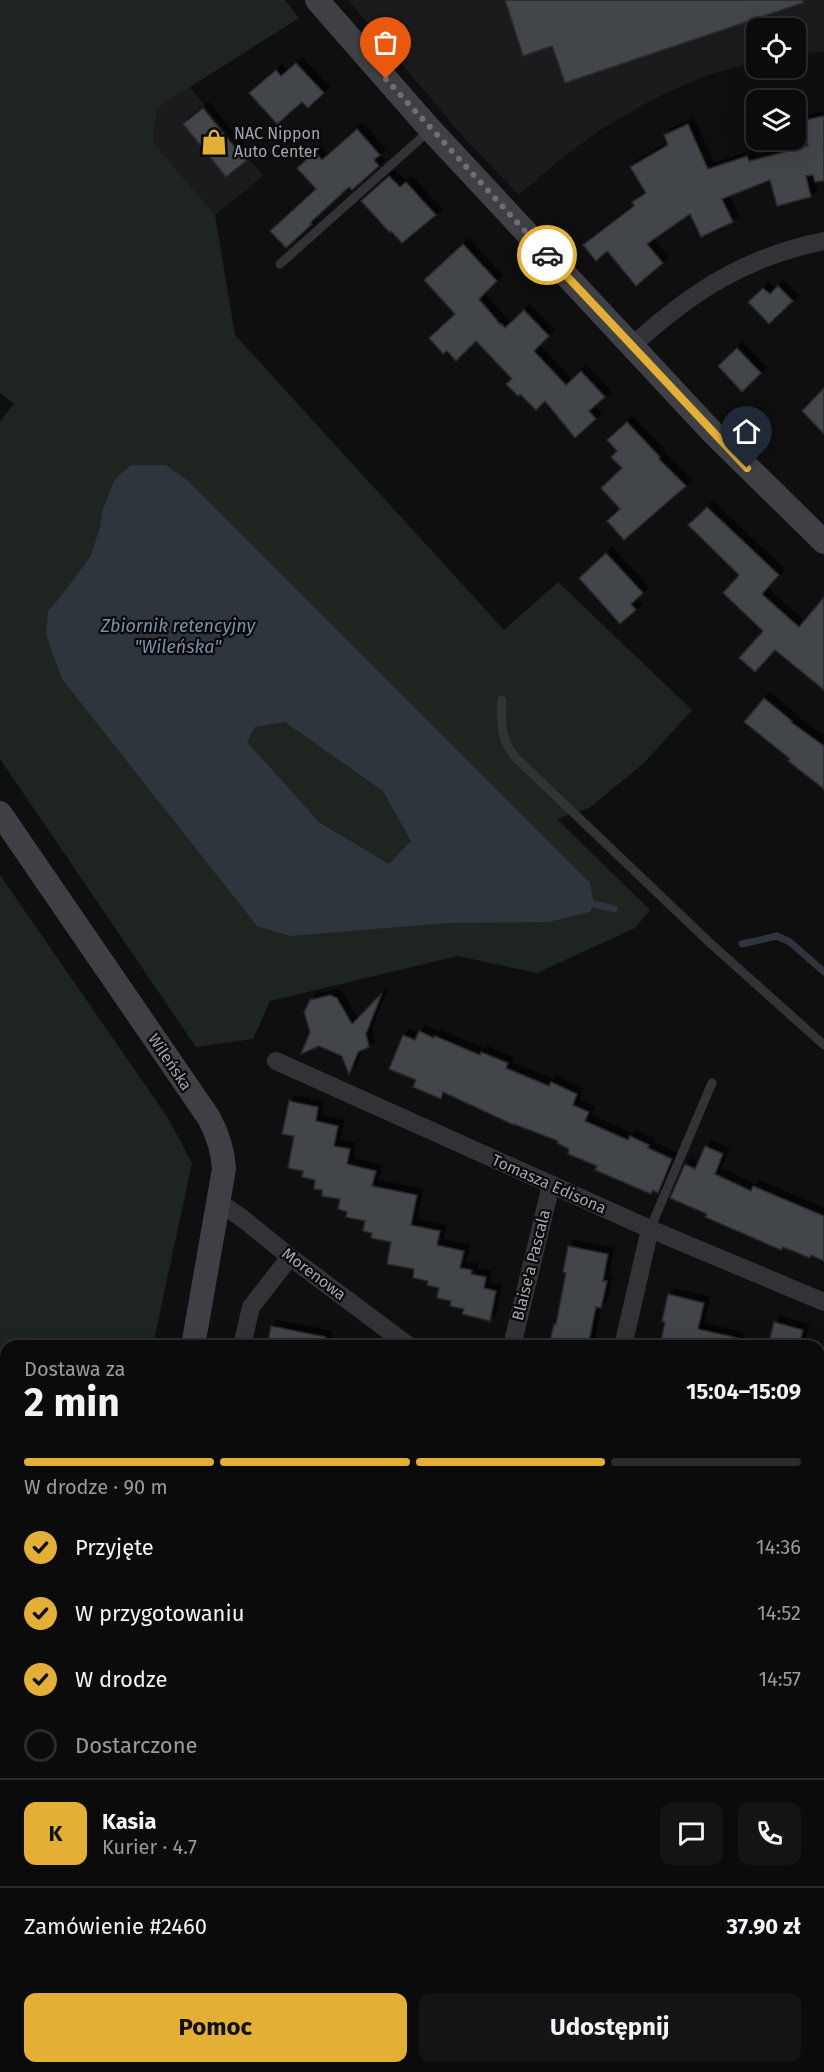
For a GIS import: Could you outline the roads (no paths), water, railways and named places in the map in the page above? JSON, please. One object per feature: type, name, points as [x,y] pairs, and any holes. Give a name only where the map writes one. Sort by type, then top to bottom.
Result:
[{"type":"main road","points":[[317,0],[430,129],[632,346],[735,456],[824,542]]},
{"type":"main road","name":"Wileńska","points":[[0,813],[209,1118],[218,1136],[224,1155],[225,1169],[194,1340]]},
{"type":"street","points":[[632,346],[678,309],[728,274],[771,255],[824,241]]},
{"type":"street","name":"Tomasza Edisona","points":[[276,1061],[650,1229],[824,1302]]},
{"type":"street","name":"Blaise'a Pascala","points":[[513,1340],[551,1185]]},
{"type":"street","name":"Morenowa","points":[[220,1203],[401,1340]]},
{"type":"street","points":[[624,1340],[650,1229]]},
{"type":"street","points":[[243,1340],[251,1308],[290,1257]]},
{"type":"lane","points":[[280,264],[430,129]]},
{"type":"lane","points":[[502,700],[502,735],[516,758],[709,942],[824,1045]]},
{"type":"lane","points":[[650,1229],[712,1083]]},
{"type":"water","name":"Zbiornik retencyjny \"Wileńska\"","points":[[131,465],[166,465],[187,480],[590,883],[594,904],[590,912],[549,922],[447,923],[290,936],[257,926],[62,679],[46,635],[48,611],[90,557],[100,528],[102,512],[115,479]],"holes":[[[285,722],[383,791],[411,841],[389,864],[320,823],[247,742],[255,727]]]},
{"type":"waterway","points":[[594,904],[614,909]]},
{"type":"waterway","points":[[742,944],[777,936],[790,942],[824,972]]},
{"type":"place","name":"NAC Nippon Auto Center","points":[[214,142]]}]
